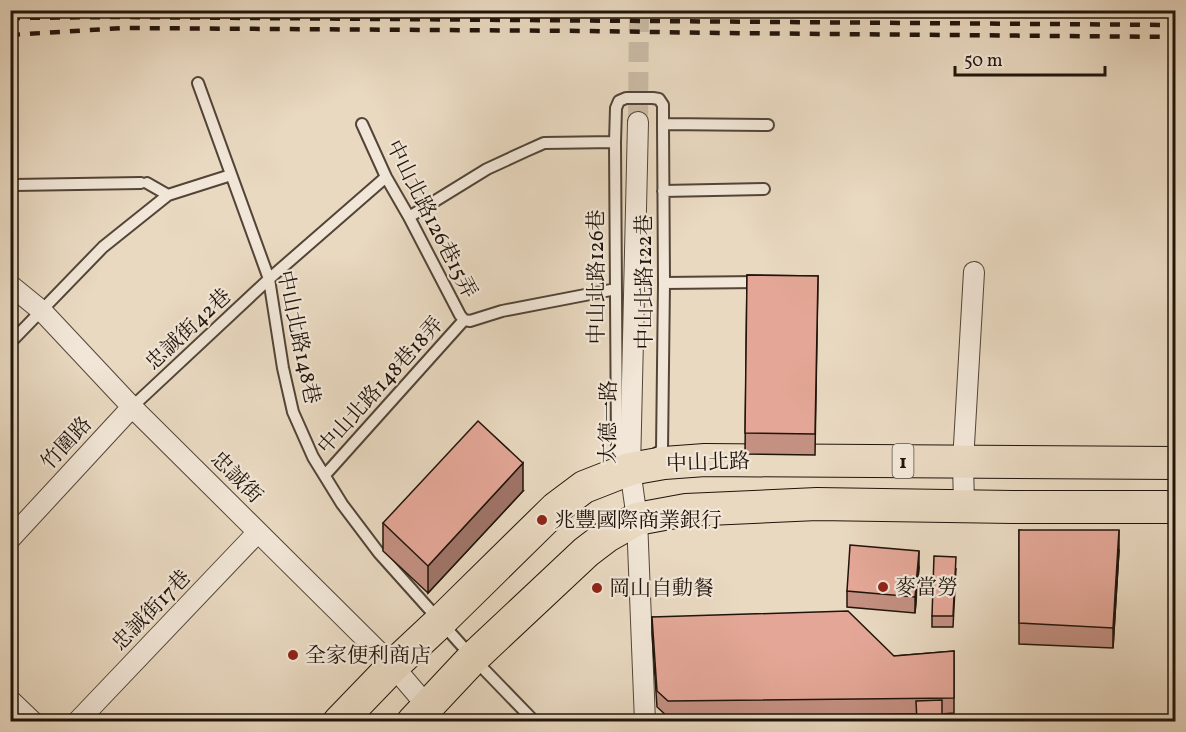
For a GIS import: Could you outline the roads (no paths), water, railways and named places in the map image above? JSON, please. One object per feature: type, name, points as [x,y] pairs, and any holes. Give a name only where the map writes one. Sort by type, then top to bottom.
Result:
[{"type":"main road","name":"中山北路","points":[[339,722],[393,666],[556,508],[584,487],[630,469],[664,463],[705,460],[1176,463]]},
{"type":"main road","name":"1","points":[[420,714],[473,658],[586,552],[607,536],[637,519],[686,510],[817,504],[1176,507]]},
{"type":"street","name":"大德一路","points":[[638,122],[630,469],[637,519],[645,722]]},
{"type":"street","points":[[964,507],[963,462],[974,272]]},
{"type":"street","name":"忠誠街","points":[[10,285],[42,311],[132,407],[393,666],[420,714]]},
{"type":"street","name":"竹圍路","points":[[10,539],[132,407]]},
{"type":"street","name":"忠誠街17巷","points":[[77,722],[258,532]]},
{"type":"street","points":[[10,700],[33,722]]},
{"type":"lane","name":"中山北路148巷","points":[[198,83],[269,279],[281,357],[293,412],[314,457],[342,504],[379,554],[473,658],[535,722]]},
{"type":"lane","name":"中山北路122巷","points":[[630,469],[662,450],[663,105],[659,99],[638,98]]},
{"type":"lane","name":"中山北路126巷","points":[[630,469],[617,449],[615,142],[616,108],[619,100],[638,98]]},
{"type":"lane","name":"中山北路126巷15弄","points":[[362,124],[386,177],[464,320],[470,321],[502,311],[616,289]]},
{"type":"lane","points":[[663,124],[768,125]]},
{"type":"lane","points":[[409,217],[488,169],[544,143],[615,142]]},
{"type":"lane","points":[[10,343],[103,246],[168,195],[231,175]]},
{"type":"lane","name":"忠誠街42巷","points":[[132,407],[269,279],[386,177]]},
{"type":"lane","points":[[14,185],[144,183],[168,195]]},
{"type":"lane","points":[[663,191],[764,189]]},
{"type":"lane","points":[[664,283],[759,282]]},
{"type":"lane","name":"中山北路148巷18弄","points":[[325,475],[464,320]]},
{"type":"tunnel","points":[[638,122],[639,10]]},
{"type":"railway","points":[[10,18],[1176,25]]},
{"type":"railway","points":[[10,35],[122,28],[1176,37]]},
{"type":"place","name":"兆豐國際商業銀行","points":[[542,520]]},
{"type":"place","name":"麥當勞","points":[[883,587]]},
{"type":"place","name":"岡山自動餐","points":[[597,588]]},
{"type":"place","name":"全家便利商店","points":[[293,655]]}]
